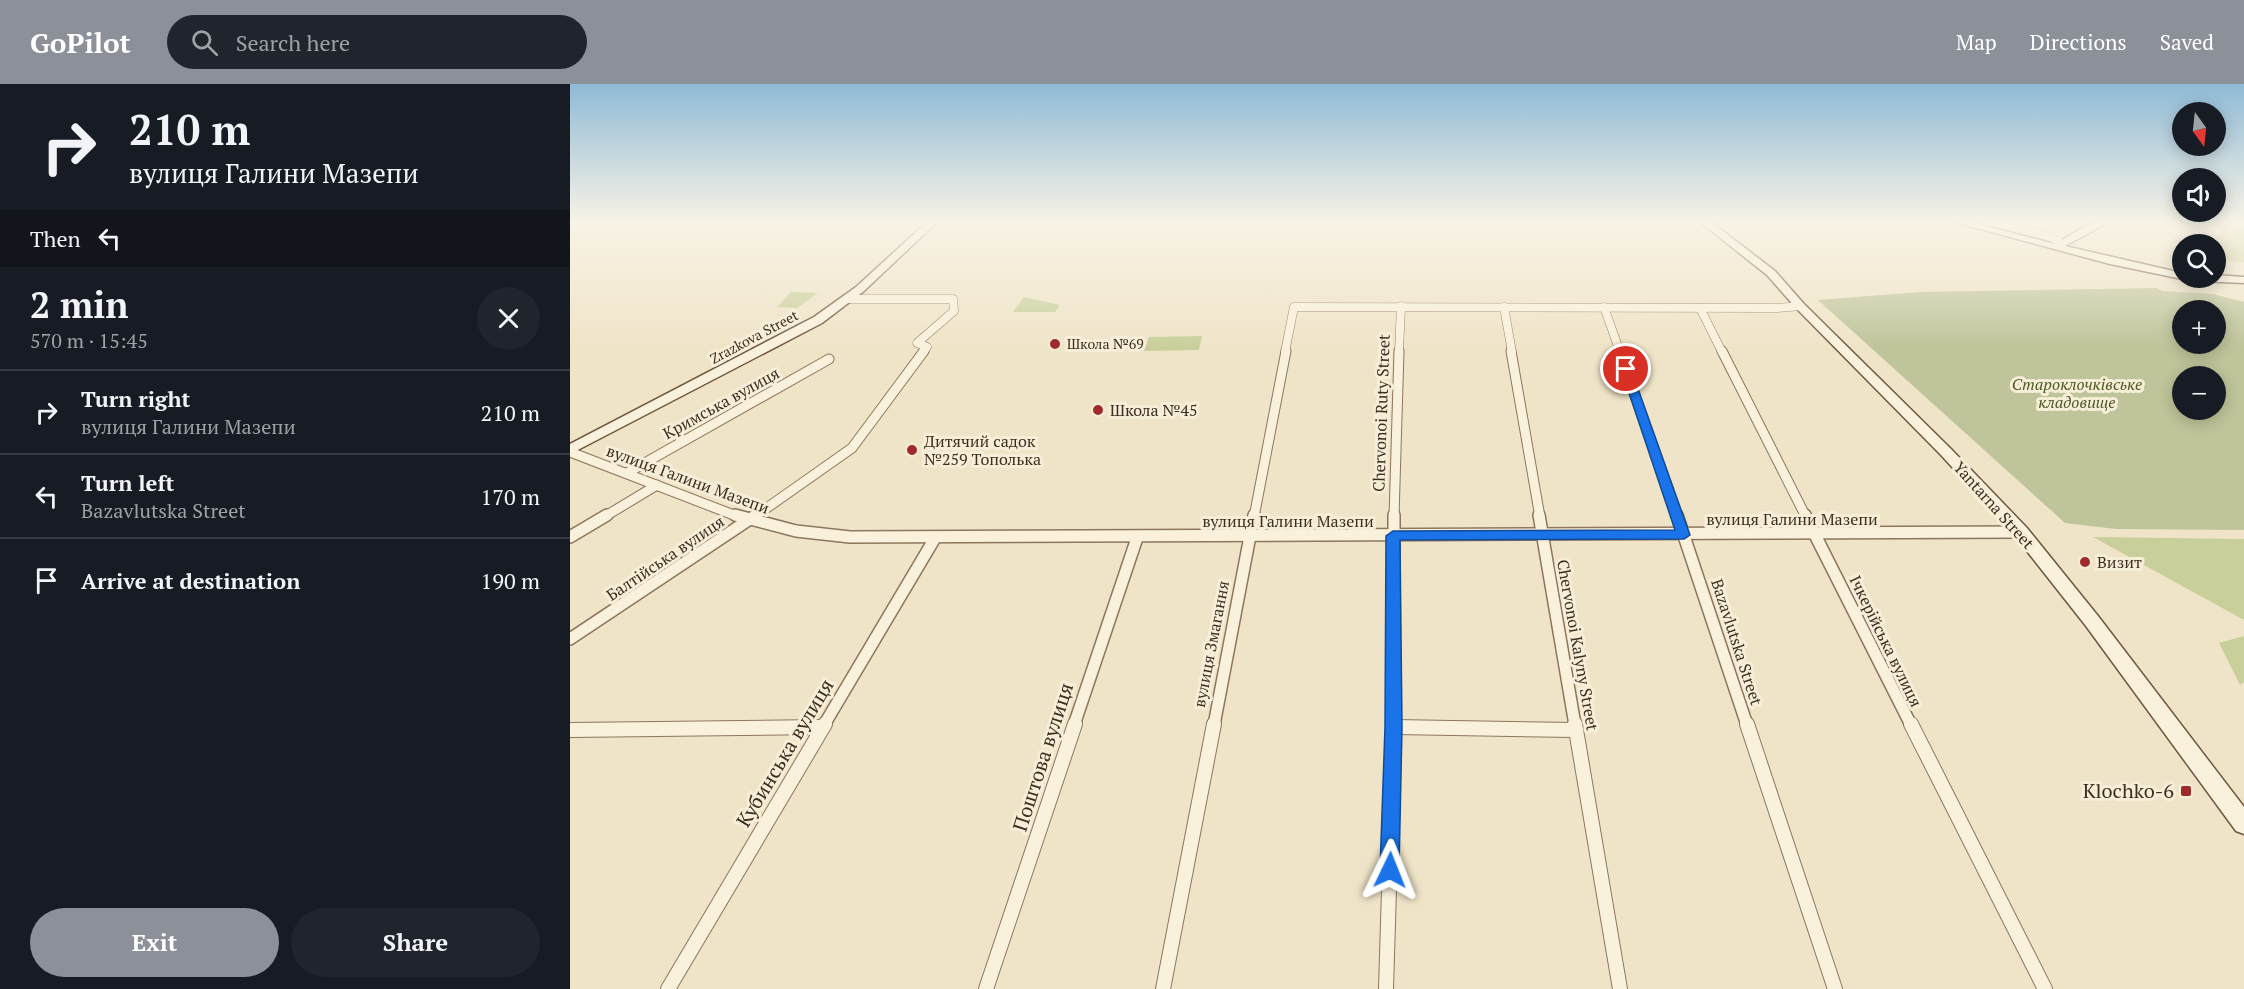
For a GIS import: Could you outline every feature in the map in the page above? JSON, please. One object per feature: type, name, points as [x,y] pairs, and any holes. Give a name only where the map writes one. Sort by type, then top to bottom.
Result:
[{"type":"main road","name":"Zrazkova Street","points":[[570,451],[803,329],[848,299],[886,264]]},
{"type":"main road","name":"Yantarna Street","points":[[1762,264],[2021,532],[2092,621],[2244,824]]},
{"type":"main road","points":[[2123,264],[2172,274]]},
{"type":"main road","points":[[2226,279],[2244,280]]},
{"type":"street","name":"Балтійська вулиця","points":[[570,639],[852,448],[927,347],[916,343],[954,311],[953,299],[848,299]]},
{"type":"street","points":[[1401,306],[1781,308],[1800,306]]},
{"type":"street","name":"вулиця Змагання","points":[[1163,989],[1294,307],[1401,306]]},
{"type":"street","name":"Chervonoi Ruty Street","points":[[1386,989],[1394,727],[1393,536],[1401,306]]},
{"type":"street","name":"Chervonoi Kalyny Street","points":[[1504,307],[1620,989]]},
{"type":"street","name":"Bazavlutska Street","points":[[1604,307],[1684,535],[1835,989]]},
{"type":"street","name":"Ічкерійська вулиця","points":[[1700,308],[2045,989]]},
{"type":"street","name":"Кримська вулиця","points":[[627,473],[829,359]]},
{"type":"street","name":"вулиця Галини Мазепи","points":[[570,451],[748,520],[796,531],[841,537],[1137,538],[1249,535],[1815,535],[2021,532]]},
{"type":"street","points":[[570,537],[657,485]]},
{"type":"street","name":"Кубинська вулиця","points":[[668,989],[935,538]]},
{"type":"street","name":"Поштова вулиця","points":[[986,989],[1137,538]]},
{"type":"street","points":[[570,730],[823,727]]},
{"type":"street","points":[[1394,727],[1575,729]]},
{"type":"green space","name":"Староклочківське кладовище","points":[[2157,288],[2162,291],[2213,294],[2244,302],[2244,530],[2116,529],[2065,523],[1818,300],[1920,292]]},
{"type":"green space","points":[[791,292],[818,293],[797,308],[777,307]]},
{"type":"green space","points":[[1024,297],[1060,305],[1055,312],[1013,312]]},
{"type":"green space","points":[[1202,336],[1199,350],[1144,351],[1149,337]]},
{"type":"green space","points":[[2093,537],[2244,539],[2244,620]]},
{"type":"green space","points":[[2244,636],[2244,682],[2240,685],[2219,643]]},
{"type":"place","name":"Школа №69","points":[[1055,344]]},
{"type":"place","name":"Школа №45","points":[[1098,410]]},
{"type":"place","name":"Дитячий садок №259 Тополька","points":[[912,450]]},
{"type":"place","name":"Визит","points":[[2085,562]]},
{"type":"place","name":"Klochko-6","points":[[2186,791]]},
{"type":"route","points":[[1390,870],[1394,727],[1393,536],[1684,535],[1626,369]]}]
